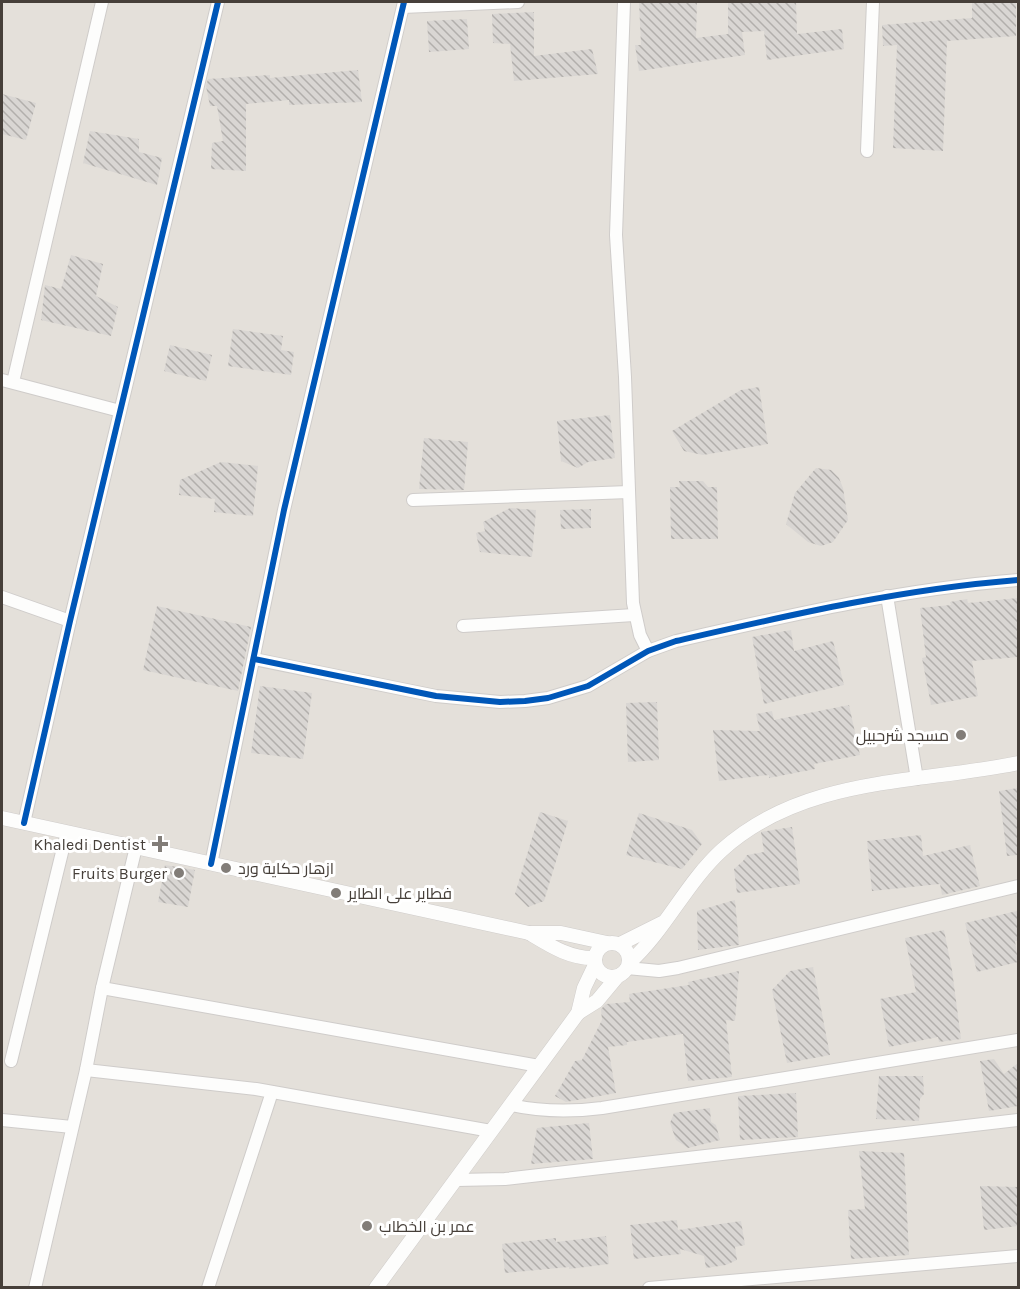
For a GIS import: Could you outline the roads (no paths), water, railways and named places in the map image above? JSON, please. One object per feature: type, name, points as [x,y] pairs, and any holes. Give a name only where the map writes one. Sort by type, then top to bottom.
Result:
[{"type":"street","points":[[102,2],[7,381],[120,411]]},
{"type":"street","points":[[24,823],[218,2]]},
{"type":"street","points":[[211,864],[284,510],[403,4],[518,2]]},
{"type":"street","points":[[624,2],[616,235],[626,377],[634,615],[648,651]]},
{"type":"street","points":[[867,151],[873,2]]},
{"type":"street","points":[[413,500],[629,492]]},
{"type":"street","points":[[254,659],[436,696],[500,702],[548,698],[568,693],[604,678],[648,651],[684,639],[825,607],[887,596],[944,587],[1018,580]]},
{"type":"street","points":[[887,596],[917,779]]},
{"type":"street","points":[[2,597],[70,621]]},
{"type":"street","points":[[463,626],[634,615]]},
{"type":"street","points":[[382,1286],[491,1131],[578,1013],[597,1001],[611,986],[648,943],[709,863],[740,835],[780,811],[818,796],[859,787],[1018,763]]},
{"type":"street","points":[[2,818],[529,933],[561,933],[614,943],[626,949],[625,969]]},
{"type":"street","points":[[11,1061],[67,832]]},
{"type":"street","points":[[35,1287],[136,848]]},
{"type":"street","points":[[529,933],[563,951],[595,961],[604,975],[625,969],[669,970],[1018,886]]},
{"type":"street","points":[[578,1013],[584,988],[601,946],[614,943],[664,922]]},
{"type":"street","points":[[102,988],[539,1066]]},
{"type":"street","points":[[511,1105],[552,1111],[602,1108],[1018,1040]]},
{"type":"street","points":[[86,1070],[272,1092],[491,1131]]},
{"type":"street","points":[[208,1287],[272,1092]]},
{"type":"street","points":[[2,1120],[72,1127]]},
{"type":"street","points":[[457,1180],[512,1179],[1018,1120]]},
{"type":"street","points":[[649,1287],[711,1285],[1018,1256]]},
{"type":"place","name":"مسجد شرحبيل","points":[[961,735]]},
{"type":"place","name":"Khaledi Dentist","points":[[160,844]]},
{"type":"place","name":"ازهار حكاية ورد","points":[[226,868]]},
{"type":"place","name":"Fruits Burger","points":[[179,873]]},
{"type":"place","name":"فطاير على الطاير","points":[[336,893]]},
{"type":"place","name":"عمر بن الخطاب","points":[[367,1226]]}]
